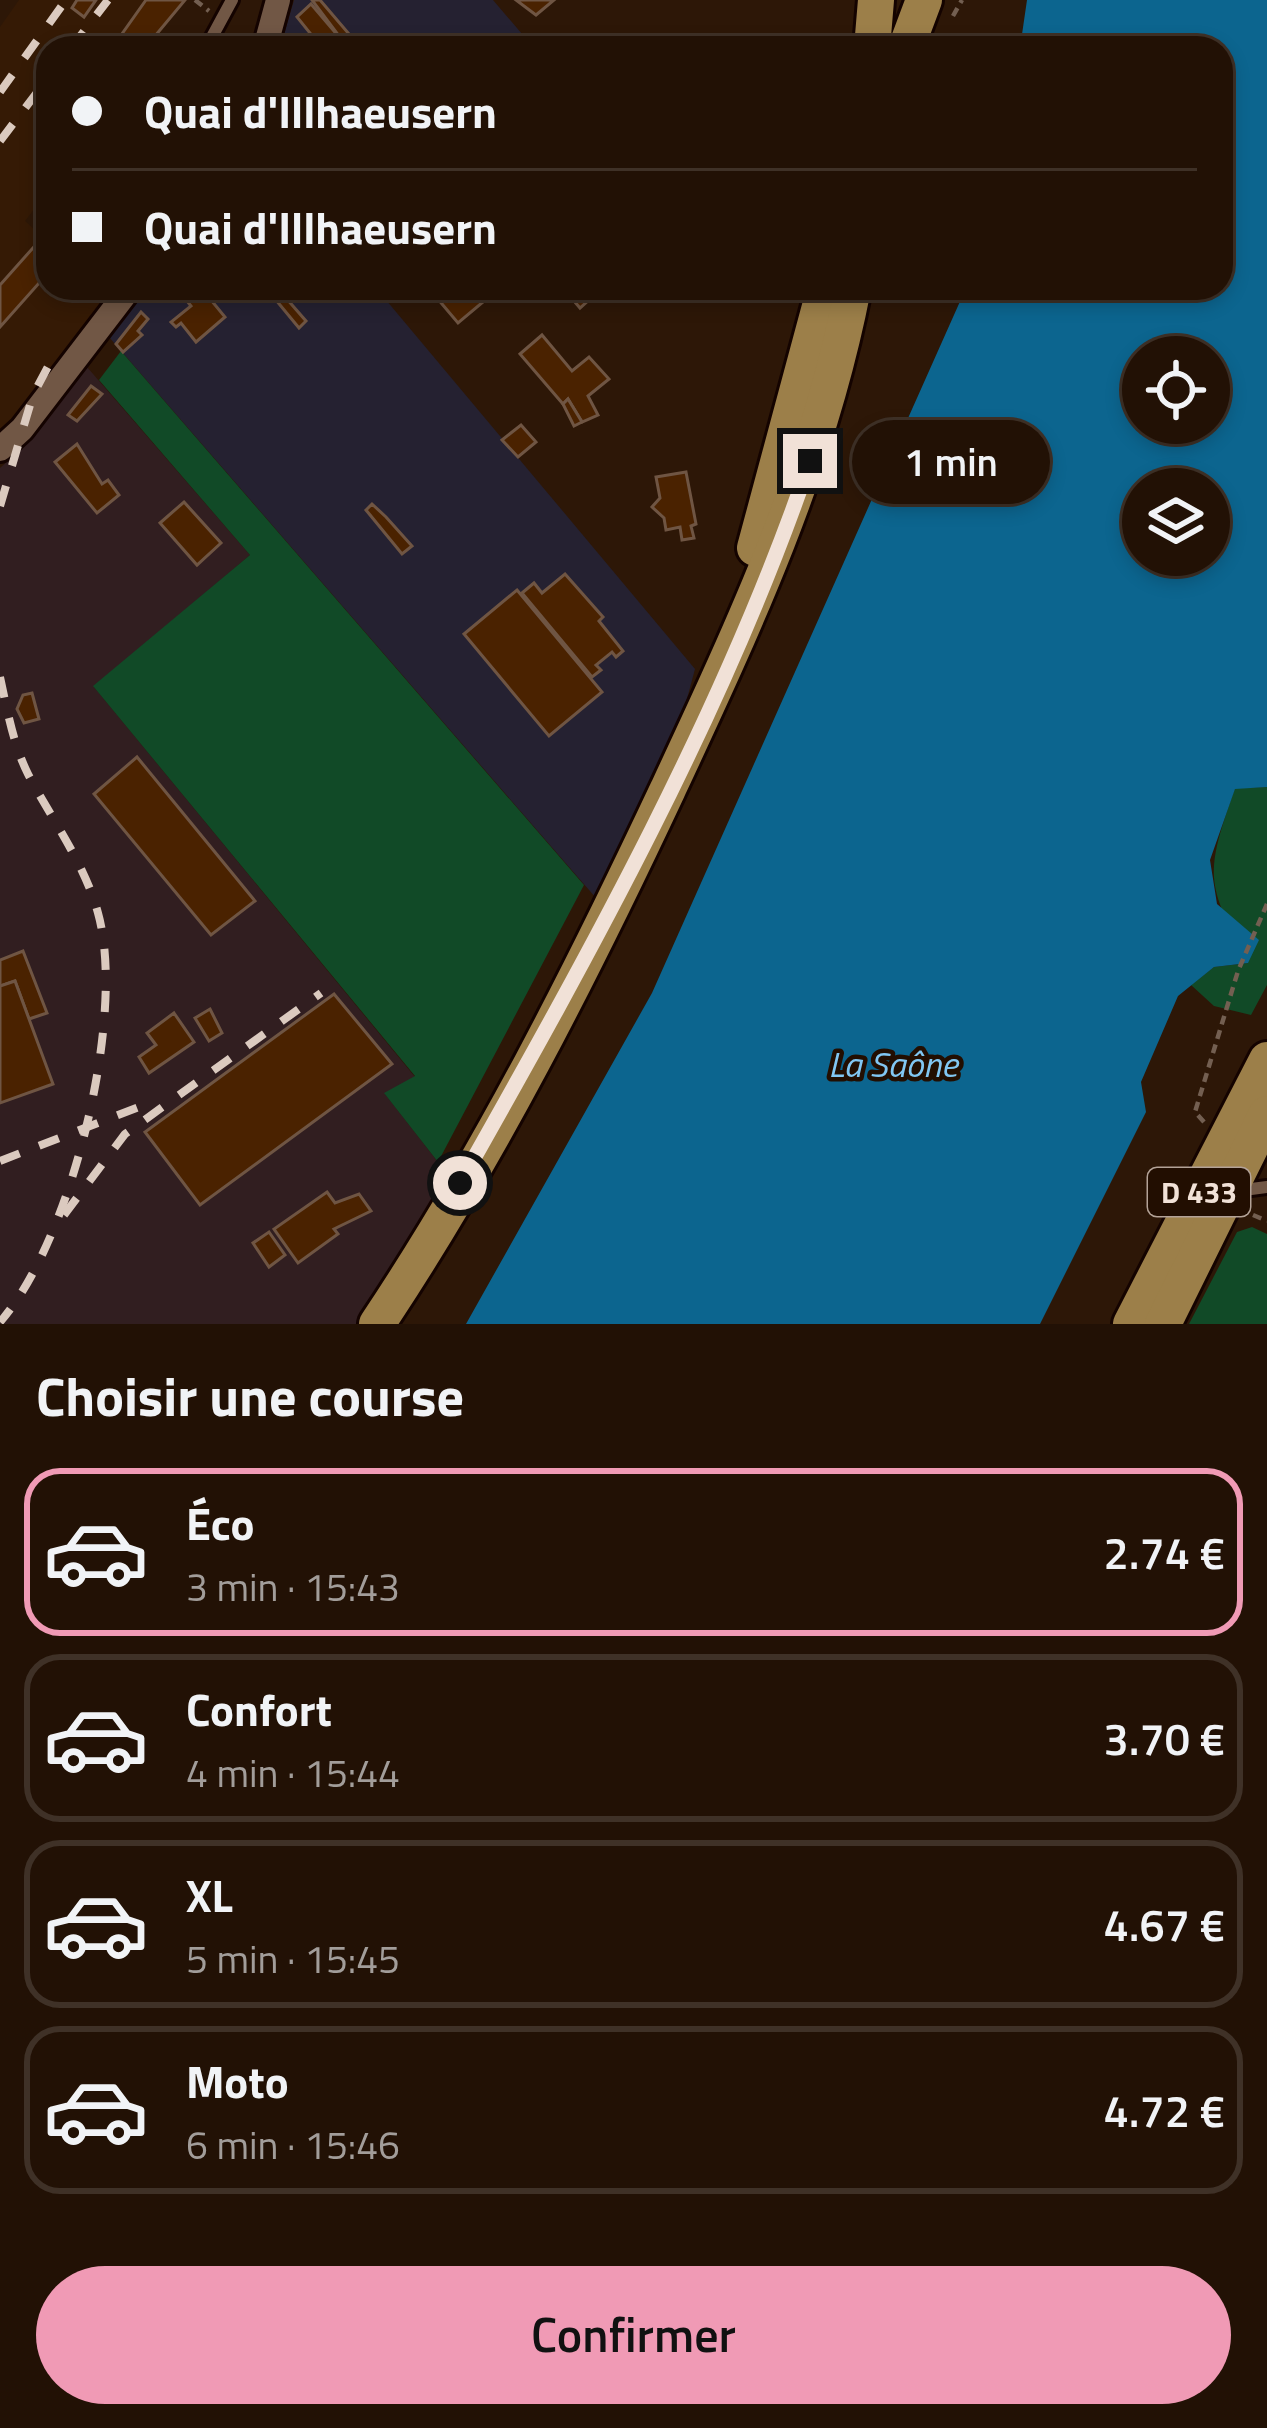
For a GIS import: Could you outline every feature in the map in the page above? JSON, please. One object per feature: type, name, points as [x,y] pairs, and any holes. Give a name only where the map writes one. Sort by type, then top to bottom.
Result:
[{"type":"main road","points":[[873,36],[876,0]]},
{"type":"main road","points":[[916,36],[936,12]]},
{"type":"main road","points":[[717,684],[822,300]]},
{"type":"main road","points":[[377,1324],[566,997],[717,684],[797,499],[823,423],[850,300]]},
{"type":"main road","name":"D 433","points":[[1163,1324],[1267,1060]]},
{"type":"main road","name":"D 433","points":[[1131,1324],[1267,1114]]},
{"type":"street","points":[[268,36],[278,0]]},
{"type":"street","points":[[0,449],[22,429],[121,300]]},
{"type":"lane","points":[[212,36],[232,0]]},
{"type":"lane","points":[[1217,1185],[1267,1187]]},
{"type":"path","points":[[936,12],[962,0]]},
{"type":"path","points":[[1213,1130],[1195,1112],[1238,971],[1267,904]]},
{"type":"shaded area","points":[[19,0],[185,0],[158,36],[36,36],[36,207],[25,221],[36,231],[36,300],[109,300],[42,389],[0,429],[0,27]]},
{"type":"shaded area","points":[[294,0],[493,0],[524,36],[284,36]]},
{"type":"shaded area","points":[[136,300],[386,300],[695,669],[676,740],[596,898],[109,337]]},
{"type":"shaded area","points":[[87,367],[250,555],[94,687],[415,1077],[385,1094],[452,1180],[370,1324],[0,1324],[0,468],[31,440]]},
{"type":"green space","points":[[121,351],[584,885],[438,1162],[384,1093],[415,1076],[93,686],[250,555],[99,380]]},
{"type":"green space","points":[[1267,787],[1267,985],[1251,1015],[1214,1006],[1191,985],[1214,967],[1248,963],[1217,895],[1215,860],[1235,788]]},
{"type":"green space","points":[[1252,1227],[1267,1234],[1267,1324],[1189,1324],[1237,1232]]},
{"type":"water","name":"La Saône","points":[[1027,0],[1267,0],[1267,787],[1235,789],[1210,860],[1217,904],[1259,940],[1248,963],[1214,967],[1178,996],[1141,1082],[1146,1112],[1040,1324],[466,1324],[652,993],[961,300],[1233,300],[1233,36],[1022,36]]},
{"type":"building","points":[[77,0],[96,0],[84,17],[72,8]]},
{"type":"building","points":[[146,0],[185,0],[155,36],[120,36]]},
{"type":"building","points":[[312,0],[320,0],[349,34],[339,36]]},
{"type":"building","points":[[516,0],[554,0],[536,15]]},
{"type":"building","points":[[311,4],[338,36],[312,36],[297,17]]},
{"type":"building","points":[[36,244],[36,286],[0,327],[0,285]]},
{"type":"building","points":[[186,300],[211,300],[225,317],[196,342],[181,323],[176,327],[171,322],[191,306]]},
{"type":"building","points":[[276,300],[288,300],[306,321],[299,328]]},
{"type":"building","points":[[439,300],[482,300],[483,302],[458,323]]},
{"type":"building","points":[[141,312],[148,319],[138,331],[142,335],[123,352],[116,344]]},
{"type":"building","points":[[542,335],[572,371],[589,357],[609,379],[588,396],[598,415],[582,422],[568,399],[563,404],[520,354]]},
{"type":"building","points":[[91,386],[102,394],[77,421],[68,415]]},
{"type":"building","points":[[568,399],[582,422],[574,426],[563,404]]},
{"type":"building","points":[[521,425],[536,442],[518,457],[502,440]]},
{"type":"building","points":[[77,444],[102,484],[108,480],[119,495],[97,513],[55,462]]},
{"type":"building","points":[[686,472],[696,524],[691,526],[694,538],[682,540],[680,527],[666,530],[664,518],[652,507],[660,498],[656,477]]},
{"type":"building","points":[[184,502],[221,543],[197,565],[160,523]]},
{"type":"building","points":[[372,504],[412,546],[402,554],[366,510]]},
{"type":"building","points":[[565,574],[603,617],[599,621],[623,651],[616,657],[612,652],[596,665],[601,670],[592,677],[522,593],[534,583],[542,593]]},
{"type":"building","points":[[517,590],[602,692],[549,736],[464,634]]},
{"type":"building","points":[[32,693],[39,719],[24,723],[17,709],[23,695]]},
{"type":"building","points":[[137,757],[255,901],[211,935],[94,794]]},
{"type":"building","points":[[23,951],[47,1013],[29,1019],[15,981],[0,986],[0,960]]},
{"type":"building","points":[[15,981],[53,1084],[0,1103],[0,986]]},
{"type":"building","points":[[334,994],[392,1064],[200,1205],[145,1132]]},
{"type":"building","points":[[210,1009],[222,1033],[209,1041],[195,1018]]},
{"type":"building","points":[[174,1013],[194,1042],[149,1073],[139,1057],[156,1045],[147,1033]]},
{"type":"building","points":[[327,1192],[335,1203],[359,1194],[371,1211],[334,1229],[338,1234],[298,1263],[274,1229]]},
{"type":"building","points":[[269,1232],[285,1255],[269,1267],[253,1243]]},
{"type":"railway","points":[[40,36],[66,0]]},
{"type":"railway","points":[[80,36],[108,0]]},
{"type":"railway","points":[[0,92],[36,42]]},
{"type":"railway","points":[[0,141],[36,94]]},
{"type":"railway","points":[[0,506],[33,395],[51,361]]},
{"type":"railway","points":[[0,677],[23,763],[92,894],[105,957],[98,1067],[70,1185],[26,1286],[0,1322]]},
{"type":"railway","points":[[64,1215],[125,1134],[321,993]]},
{"type":"railway","points":[[0,1161],[144,1105]]},
{"type":"route","points":[[460,1183],[566,997],[626,879],[717,684],[810,461]]}]
